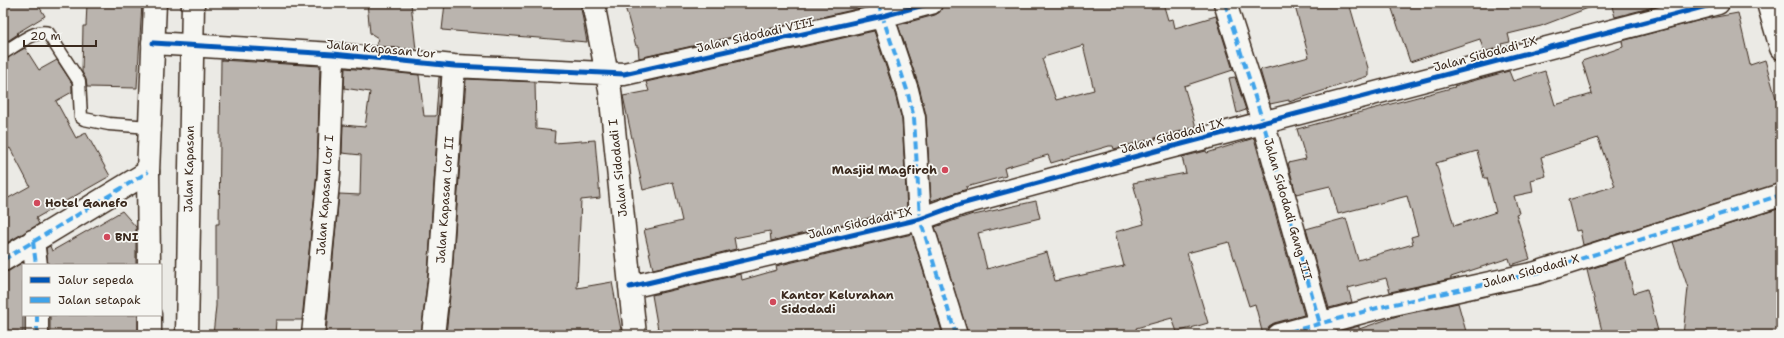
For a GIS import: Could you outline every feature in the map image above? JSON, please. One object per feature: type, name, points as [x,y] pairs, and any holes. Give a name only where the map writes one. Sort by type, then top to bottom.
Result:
[{"type":"street","points":[[149,264],[148,172],[155,3]]},
{"type":"street","name":"Jalan Kapasan","points":[[187,335],[191,46],[193,3]]},
{"type":"street","name":"Jalan Sidodadi I","points":[[592,3],[607,74],[635,335]]},
{"type":"street","name":"Jalan Sidodadi VIII","points":[[607,74],[624,74],[881,10],[931,3]]},
{"type":"street","name":"Jalan Sidodadi Gang III","points":[[1225,3],[1263,122],[1320,324]]},
{"type":"street","name":"Jalan Sidodadi IX","points":[[630,287],[920,219],[961,204],[1263,122],[1487,65],[1718,3]]},
{"type":"street","points":[[1768,3],[1781,48]]},
{"type":"street","points":[[881,10],[907,90],[914,118],[920,219],[956,335]]},
{"type":"street","name":"Jalan Kapasan Lor","points":[[153,43],[333,54],[454,66],[607,74]]},
{"type":"street","name":"Jalan Kapasan Lor I","points":[[313,335],[329,173],[333,54]]},
{"type":"street","name":"Jalan Kapasan Lor II","points":[[433,335],[440,274],[454,66]]},
{"type":"street","points":[[3,260],[148,172]]},
{"type":"street","name":"Jalan Sidodadi X","points":[[1278,335],[1385,306],[1536,273],[1781,195]]},
{"type":"street","points":[[33,241],[36,264]]},
{"type":"street","points":[[37,316],[37,335]]},
{"type":"street","points":[[150,316],[150,335]]},
{"type":"lane","points":[[3,53],[37,33],[44,31],[48,33],[79,81],[81,117],[84,119],[109,124],[150,127]]},
{"type":"building","points":[[3,3],[37,3],[45,16],[17,33],[18,34],[3,44]]},
{"type":"building","points":[[87,3],[142,3],[137,88],[87,87],[86,80],[82,72],[83,26],[86,26]]},
{"type":"building","points":[[367,3],[411,3],[416,50],[376,46],[378,38],[370,33]]},
{"type":"building","points":[[445,3],[487,3],[541,7],[540,3],[580,3],[587,42],[442,30]]},
{"type":"building","points":[[624,3],[866,3],[866,7],[639,58],[638,46],[636,46]]},
{"type":"building","points":[[943,3],[1163,3],[1168,20],[1173,19],[1175,28],[1216,16],[1233,70],[1184,86],[1196,127],[1114,149],[1113,146],[1109,146],[1051,163],[1048,155],[1004,168],[1006,176],[966,187],[967,189],[931,201],[926,115],[919,86],[898,25],[935,15],[940,12]],"holes":[[[1083,45],[1094,90],[1056,100],[1042,59],[1044,59],[1044,57]]]},
{"type":"building","points":[[1294,3],[1349,3],[1368,68],[1368,76],[1289,102],[1289,100],[1270,104],[1260,70],[1309,57]]},
{"type":"building","points":[[1390,3],[1595,3],[1596,5],[1541,26],[1508,34],[1510,42],[1501,44],[1502,47],[1484,52],[1480,39],[1410,62]]},
{"type":"building","points":[[1611,3],[1669,3],[1615,17]]},
{"type":"building","points":[[1738,13],[1750,65],[1765,60],[1781,116],[1781,183],[1583,245],[1580,230],[1576,231],[1568,200],[1615,186],[1598,138],[1541,157],[1546,176],[1531,180],[1533,192],[1514,196],[1519,213],[1516,214],[1530,259],[1511,265],[1509,258],[1451,277],[1451,279],[1390,292],[1386,278],[1348,288],[1352,302],[1329,308],[1306,229],[1346,218],[1358,260],[1413,244],[1411,237],[1418,235],[1407,196],[1338,214],[1330,186],[1296,194],[1288,163],[1306,159],[1297,129],[1509,71],[1513,81],[1545,71],[1555,105],[1592,94],[1582,61],[1623,47],[1622,41],[1705,19]],"holes":[[[1477,151],[1484,178],[1487,178],[1496,212],[1454,226],[1436,163]]]},
{"type":"building","points":[[874,31],[902,120],[907,209],[771,241],[770,231],[734,238],[736,249],[653,269],[644,230],[682,221],[673,182],[643,190],[623,96],[649,91],[646,82]]},
{"type":"building","points":[[25,48],[39,70],[57,60],[72,83],[72,92],[56,101],[76,138],[86,133],[110,176],[36,218],[39,224],[3,245],[3,201],[30,186],[10,148],[3,152],[3,60]]},
{"type":"building","points":[[221,60],[320,66],[317,172],[302,320],[276,320],[275,335],[213,335],[216,306],[216,224],[219,224]]},
{"type":"building","points":[[345,68],[419,75],[424,116],[436,116],[439,77],[441,77],[428,274],[421,335],[343,335],[326,333],[339,194],[360,195],[361,155],[342,153],[343,125],[365,127],[370,92],[344,88]]},
{"type":"building","points":[[1235,77],[1246,110],[1237,113],[1229,78]]},
{"type":"building","points":[[466,79],[535,82],[536,129],[555,131],[554,143],[595,140],[600,198],[581,200],[577,288],[612,282],[622,335],[446,335],[452,276]]},
{"type":"building","points":[[1254,138],[1304,315],[1274,323],[1269,326],[1266,335],[1263,335],[1255,304],[1249,306],[1229,242],[1187,253],[1208,323],[1177,332],[1172,318],[1136,328],[1138,335],[968,335],[935,227],[973,214],[1036,201],[1040,218],[978,233],[987,269],[1047,252],[1055,281],[1124,266],[1115,232],[1144,224],[1133,183],[1186,173],[1182,157],[1206,151],[1207,153]]},
{"type":"building","points":[[1781,208],[1781,335],[1683,335],[1688,288],[1673,242]]},
{"type":"building","name":"BNI","points":[[122,211],[136,227],[136,264],[48,264],[46,248],[50,246],[52,251]]},
{"type":"building","points":[[912,234],[943,335],[700,335],[700,333],[659,335],[652,295],[741,274],[742,280],[777,270],[776,266]]},
{"type":"building","points":[[1625,258],[1634,293],[1647,289],[1659,335],[1603,335],[1587,270]]},
{"type":"building","points":[[23,262],[23,332],[3,332],[3,272],[9,271]]},
{"type":"building","points":[[1458,303],[1467,335],[1326,335],[1359,326],[1359,329],[1397,316]]},
{"type":"building","points":[[50,316],[138,316],[138,335],[50,335]]},
{"type":"marked path","points":[[878,3],[907,90],[914,118],[920,219],[956,335]]},
{"type":"marked path","points":[[1225,3],[1263,122],[1320,324]]},
{"type":"marked path","points":[[3,260],[148,172]]},
{"type":"marked path","points":[[1278,335],[1385,306],[1536,273],[1781,195]]},
{"type":"marked path","points":[[33,241],[36,264]]},
{"type":"marked path","points":[[37,316],[37,335]]},
{"type":"cycle path","points":[[153,43],[333,54],[454,66],[624,74],[883,16],[931,3]]},
{"type":"cycle path","points":[[630,287],[920,219],[961,204],[1163,149],[1718,3]]},
{"type":"place","name":"Masjid Magfiroh","points":[[945,170]]},
{"type":"place","name":"Hotel Ganefo","points":[[37,203]]},
{"type":"place","name":"BNI","points":[[107,237]]},
{"type":"place","name":"Kantor Kelurahan Sidodadi","points":[[773,302]]}]
